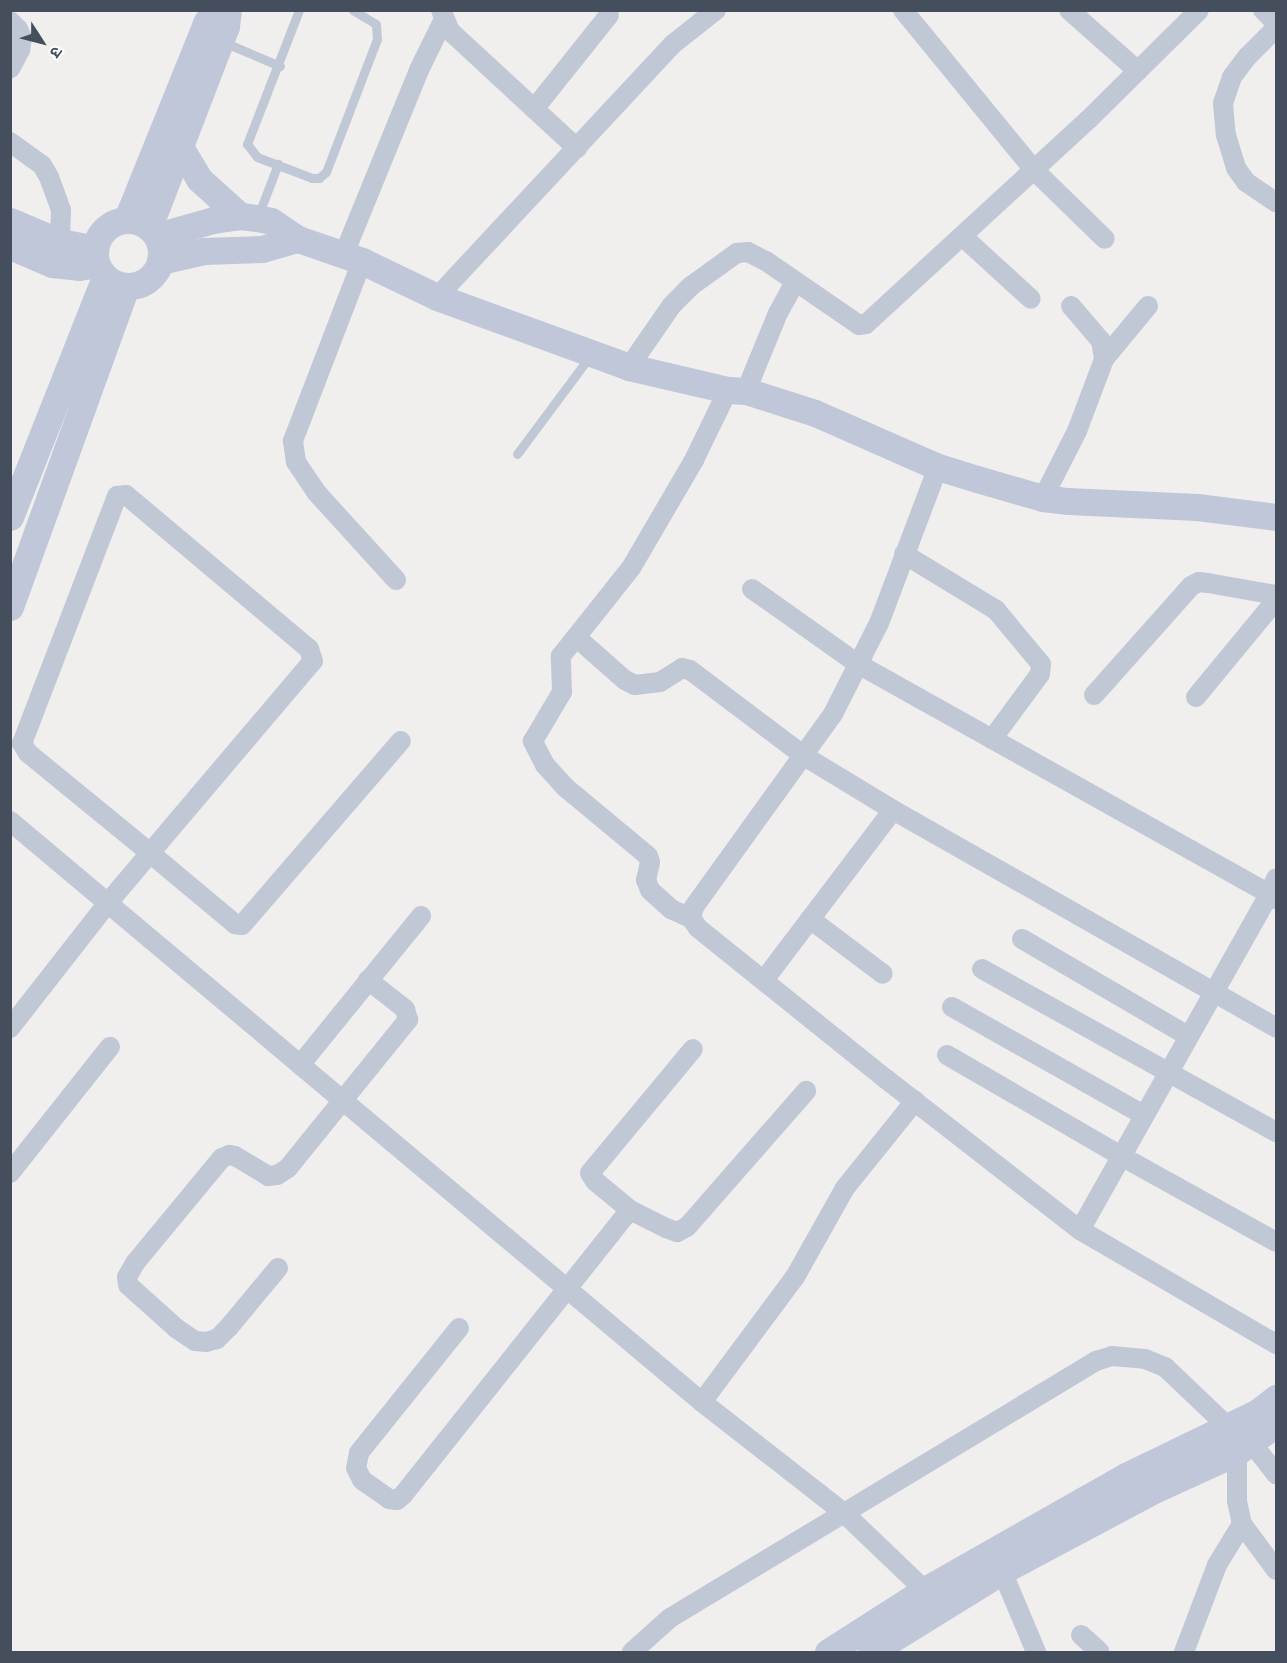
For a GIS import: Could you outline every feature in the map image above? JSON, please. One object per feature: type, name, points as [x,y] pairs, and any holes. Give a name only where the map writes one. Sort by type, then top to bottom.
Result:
[{"type":"main road","points":[[10,221],[60,242],[138,285],[148,280],[148,236],[206,22],[214,10]]},
{"type":"main road","points":[[148,236],[226,27],[228,10]]},
{"type":"main road","points":[[180,147],[199,179],[249,217]]},
{"type":"main road","points":[[148,236],[191,225],[249,217],[276,224],[298,239],[353,257],[437,297],[592,354],[629,367],[737,391],[815,413],[938,467],[1043,498],[1238,510],[1276,517]]},
{"type":"main road","points":[[10,607],[106,269],[98,237],[106,228],[148,236],[204,251],[262,249],[298,239]]},
{"type":"main road","points":[[10,246],[52,264],[106,269]]},
{"type":"main road","points":[[10,517],[106,269]]},
{"type":"main road","points":[[871,1653],[934,1599],[1126,1476],[1258,1412],[1276,1398]]},
{"type":"main road","points":[[828,1653],[934,1599],[1002,1571],[1154,1490],[1244,1447],[1276,1424]]},
{"type":"street","points":[[903,10],[1033,169],[1105,239]]},
{"type":"street","points":[[1069,10],[1138,71]]},
{"type":"street","points":[[629,367],[672,305],[691,286],[736,253],[748,252],[859,325],[866,324],[1088,120],[1199,10]]},
{"type":"street","points":[[1263,10],[1276,22]]},
{"type":"street","points":[[437,297],[673,44],[711,12]]},
{"type":"street","points":[[534,109],[609,15]]},
{"type":"street","points":[[442,16],[450,31],[577,148]]},
{"type":"street","points":[[396,580],[316,492],[296,462],[293,441],[353,257],[419,70],[442,16]]},
{"type":"street","points":[[10,21],[18,29],[22,38],[20,50],[10,69]]},
{"type":"street","points":[[1276,28],[1247,57],[1232,77],[1223,104],[1226,135],[1236,168],[1246,182],[1276,202]]},
{"type":"street","points":[[10,142],[42,165],[49,177],[61,210],[60,242]]},
{"type":"street","points":[[962,236],[1030,299]]},
{"type":"street","points":[[795,282],[737,391],[631,568],[561,656],[564,679],[562,692],[536,733],[533,741],[535,750],[565,787],[648,856],[650,862],[646,880],[650,890],[671,909],[691,918],[698,928],[1080,1230],[1276,1344]]},
{"type":"street","points":[[1071,306],[1101,341],[1104,358]]},
{"type":"street","points":[[1043,498],[1077,431],[1104,358],[1148,306]]},
{"type":"street","points":[[691,918],[694,907],[833,714],[879,623],[938,467]]},
{"type":"street","points":[[10,1028],[107,904],[150,853],[314,661],[309,649],[126,495],[117,496],[22,743],[28,753],[150,853],[235,924],[242,925],[401,741]]},
{"type":"street","points":[[904,554],[996,610],[1041,664],[1040,674],[992,739]]},
{"type":"street","points":[[1094,695],[1191,586],[1199,582],[1276,595]]},
{"type":"street","points":[[752,589],[858,664],[1274,891],[1212,993],[1080,1230]]},
{"type":"street","points":[[1196,697],[1276,600]]},
{"type":"street","points":[[576,637],[625,680],[635,685],[660,682],[682,668],[690,670],[804,756],[894,810],[1276,1028]]},
{"type":"street","points":[[764,980],[894,810]]},
{"type":"street","points":[[10,821],[702,1402],[844,1513],[934,1599]]},
{"type":"street","points":[[300,1065],[421,916]]},
{"type":"street","points":[[810,919],[883,974]]},
{"type":"street","points":[[1022,939],[1188,1036]]},
{"type":"street","points":[[982,969],[1276,1132]]},
{"type":"street","points":[[278,1268],[229,1328],[217,1339],[206,1342],[195,1341],[176,1328],[128,1285],[128,1276],[135,1263],[222,1158],[235,1156],[268,1176],[277,1175],[288,1168],[408,1020],[405,1009],[368,980]]},
{"type":"street","points":[[952,1007],[1144,1115]]},
{"type":"street","points":[[10,1173],[110,1047]]},
{"type":"street","points":[[693,1049],[590,1173],[595,1181],[630,1210],[677,1232],[687,1227],[806,1091]]},
{"type":"street","points":[[947,1055],[1121,1156],[1276,1242]]},
{"type":"street","points":[[702,1402],[795,1277],[845,1188],[915,1101]]},
{"type":"street","points":[[459,1328],[359,1453],[356,1468],[362,1480],[389,1499],[397,1500],[403,1495],[630,1210]]},
{"type":"street","points":[[632,1653],[670,1618],[1096,1361],[1112,1356],[1145,1359],[1165,1366],[1227,1426],[1244,1447],[1276,1474]]},
{"type":"street","points":[[1244,1447],[1237,1501],[1242,1524],[1276,1570]]},
{"type":"street","points":[[1184,1653],[1203,1609],[1217,1565],[1242,1524]]},
{"type":"street","points":[[1002,1571],[1036,1653]]},
{"type":"street","points":[[1081,1635],[1100,1653]]},
{"type":"lane","points":[[299,10],[280,66],[247,144],[257,157],[312,178],[319,178],[326,172],[377,39],[376,24],[353,10]]},
{"type":"lane","points":[[221,41],[280,66]]},
{"type":"lane","points":[[249,217],[278,164]]},
{"type":"lane","points":[[516,454],[592,354]]}]
